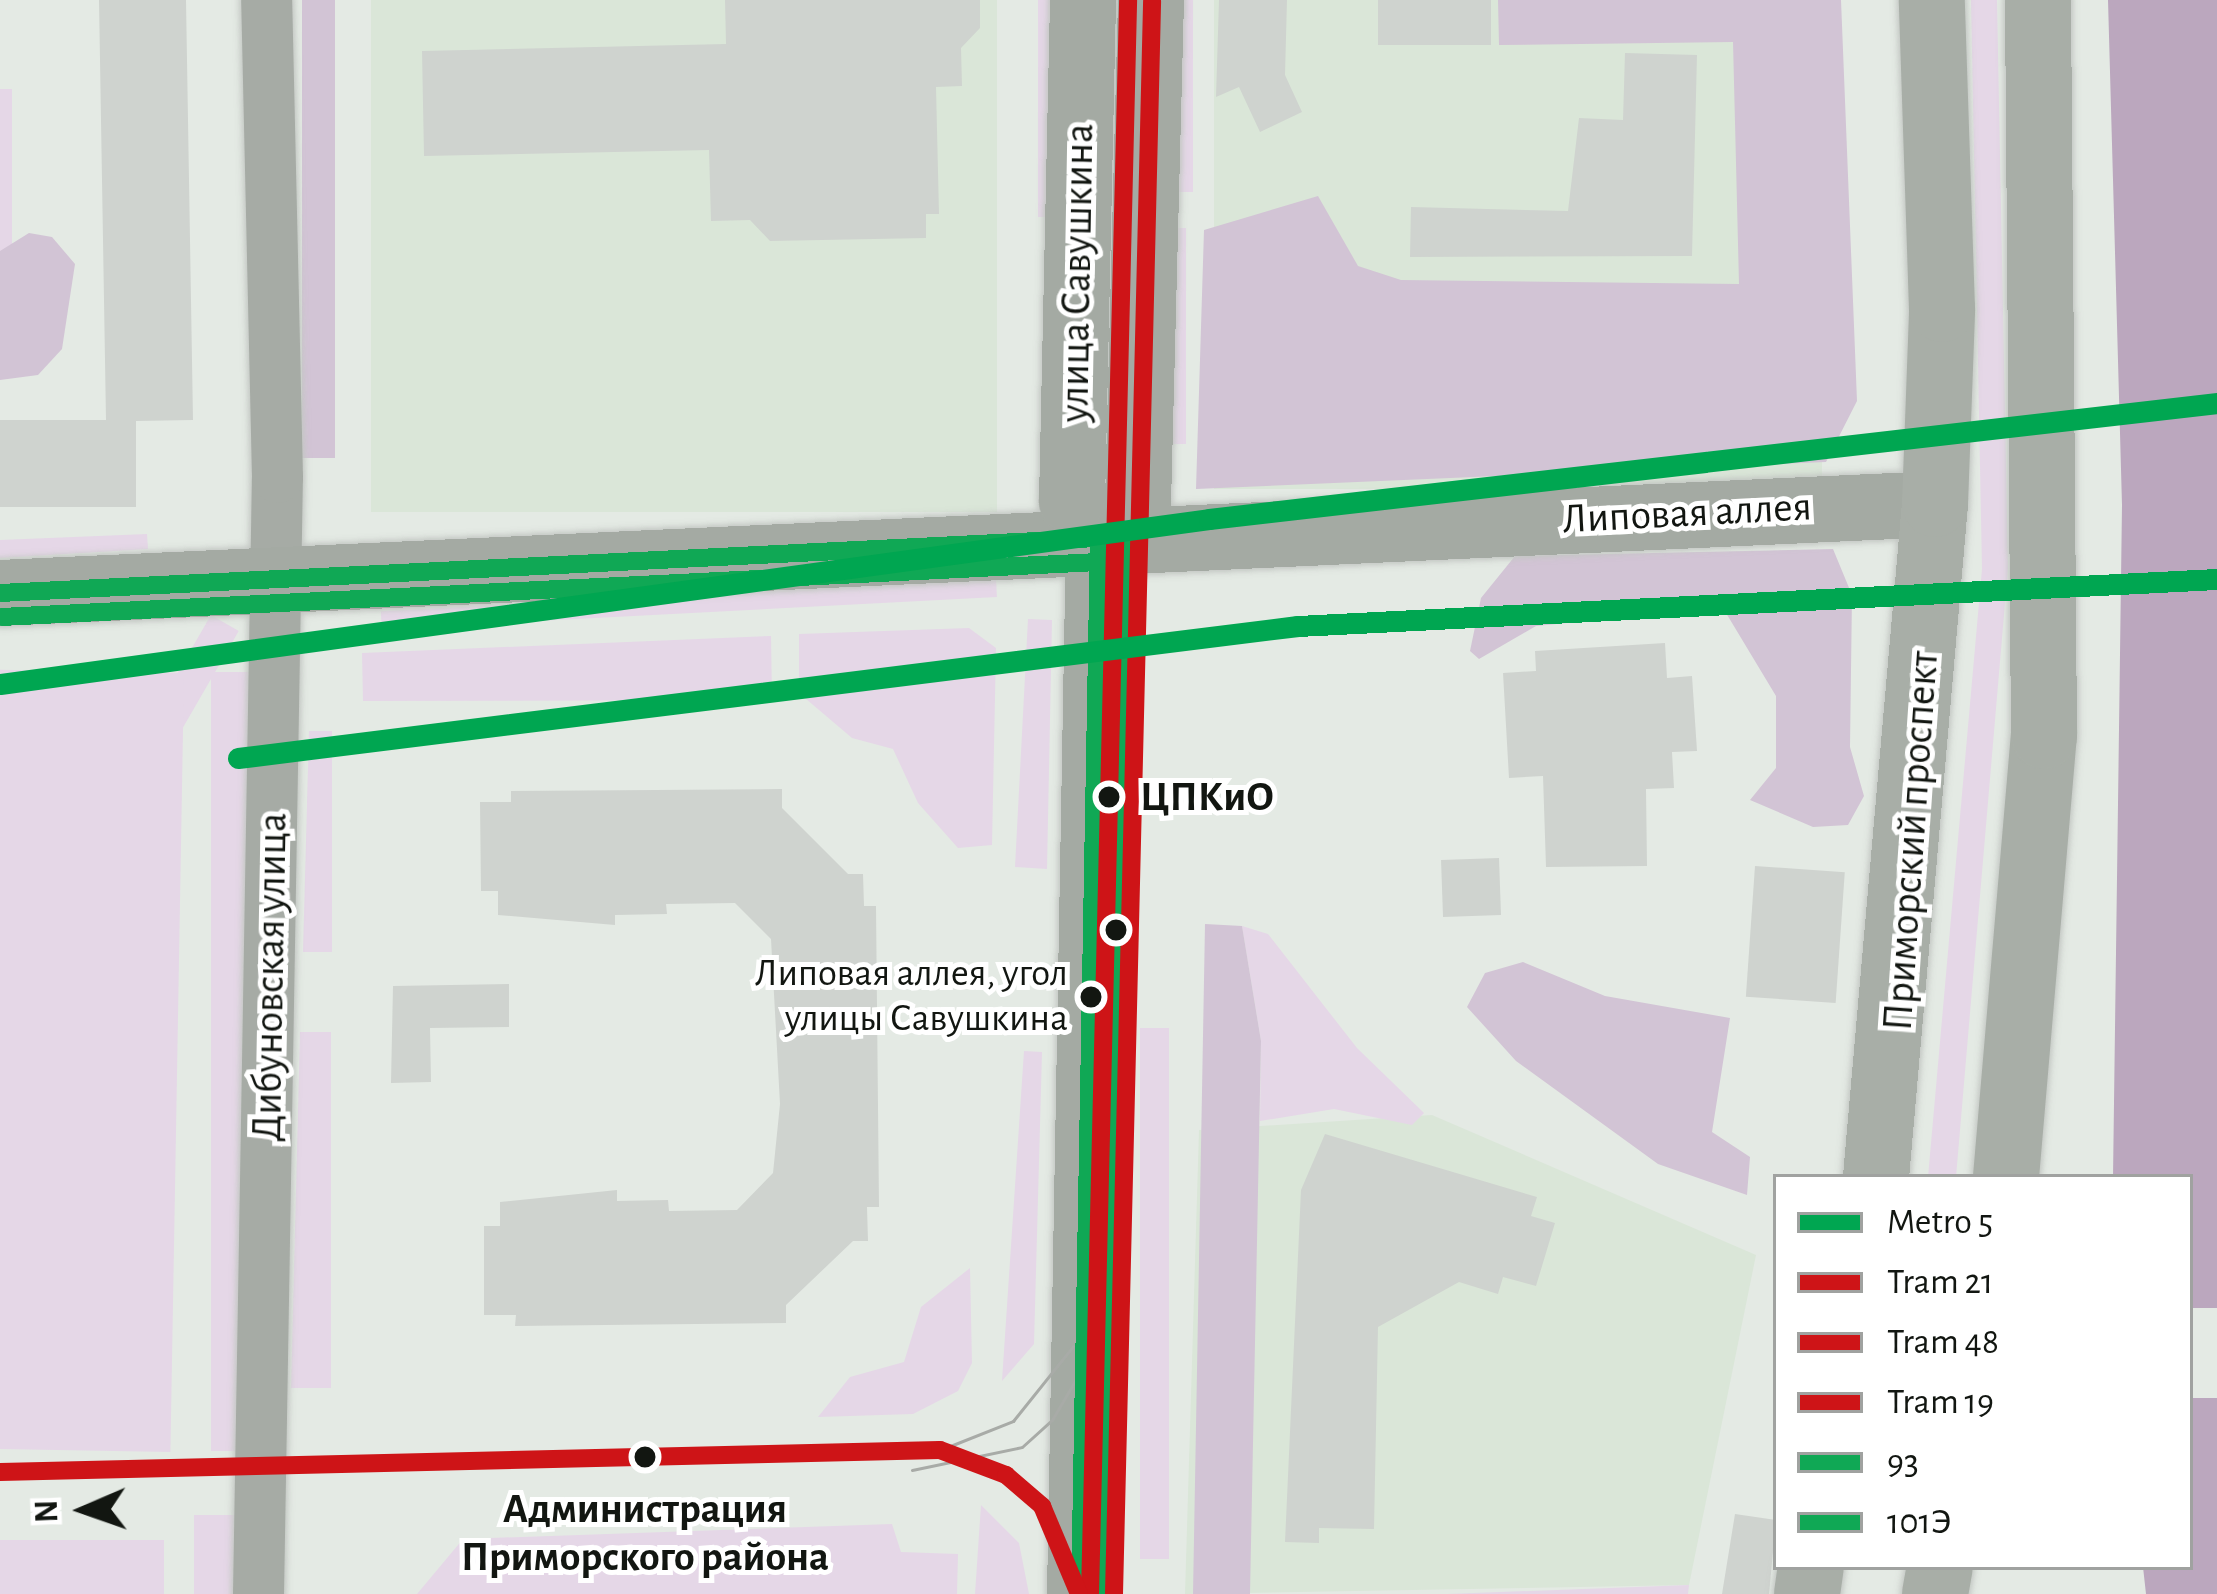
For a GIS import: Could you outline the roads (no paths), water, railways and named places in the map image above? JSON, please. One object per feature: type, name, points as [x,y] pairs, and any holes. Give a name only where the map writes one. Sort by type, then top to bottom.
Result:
[{"type":"main road","name":"улица Савушкина","points":[[1080,1594],[1099,538],[1072,502],[1083,0]]},
{"type":"main road","name":"улица Савушкина","points":[[1099,538],[1138,503],[1150,0]]},
{"type":"main road","name":"Приморский проспект","points":[[1876,1174],[1935,504],[1942,309],[1931,0]]},
{"type":"main road","points":[[2006,1174],[2044,736],[2038,0]]},
{"type":"main road","name":"Липовая аллея","points":[[0,593],[276,575],[1935,504]]},
{"type":"street","name":"Дибуновская улица","points":[[257,1594],[276,575],[266,0]]},
{"type":"tram line","name":"21","points":[[1090,1594],[1128,0]]},
{"type":"tram line","name":"48","points":[[1114,1594],[1152,1]]},
{"type":"tram line","points":[[912,1470],[1022,1447],[1052,1420],[1097,1343]]},
{"type":"tram line","points":[[940,1450],[1013,1421],[1073,1346]]},
{"type":"tram line","name":"19","points":[[0,1472],[940,1450],[1006,1475],[1042,1506],[1079,1594]]},
{"type":"metro line","name":"5","points":[[0,684],[1209,519],[2217,403]]},
{"type":"metro line","name":"5","points":[[238,758],[1298,626],[2217,579]]},
{"type":"place","name":"ЦПКиО","points":[[1109,797]]},
{"type":"place","name":"Липовая аллея, угол улицы Савушкина","points":[[1091,997]]},
{"type":"place","name":"Администрация Приморского района","points":[[645,1457]]}]
